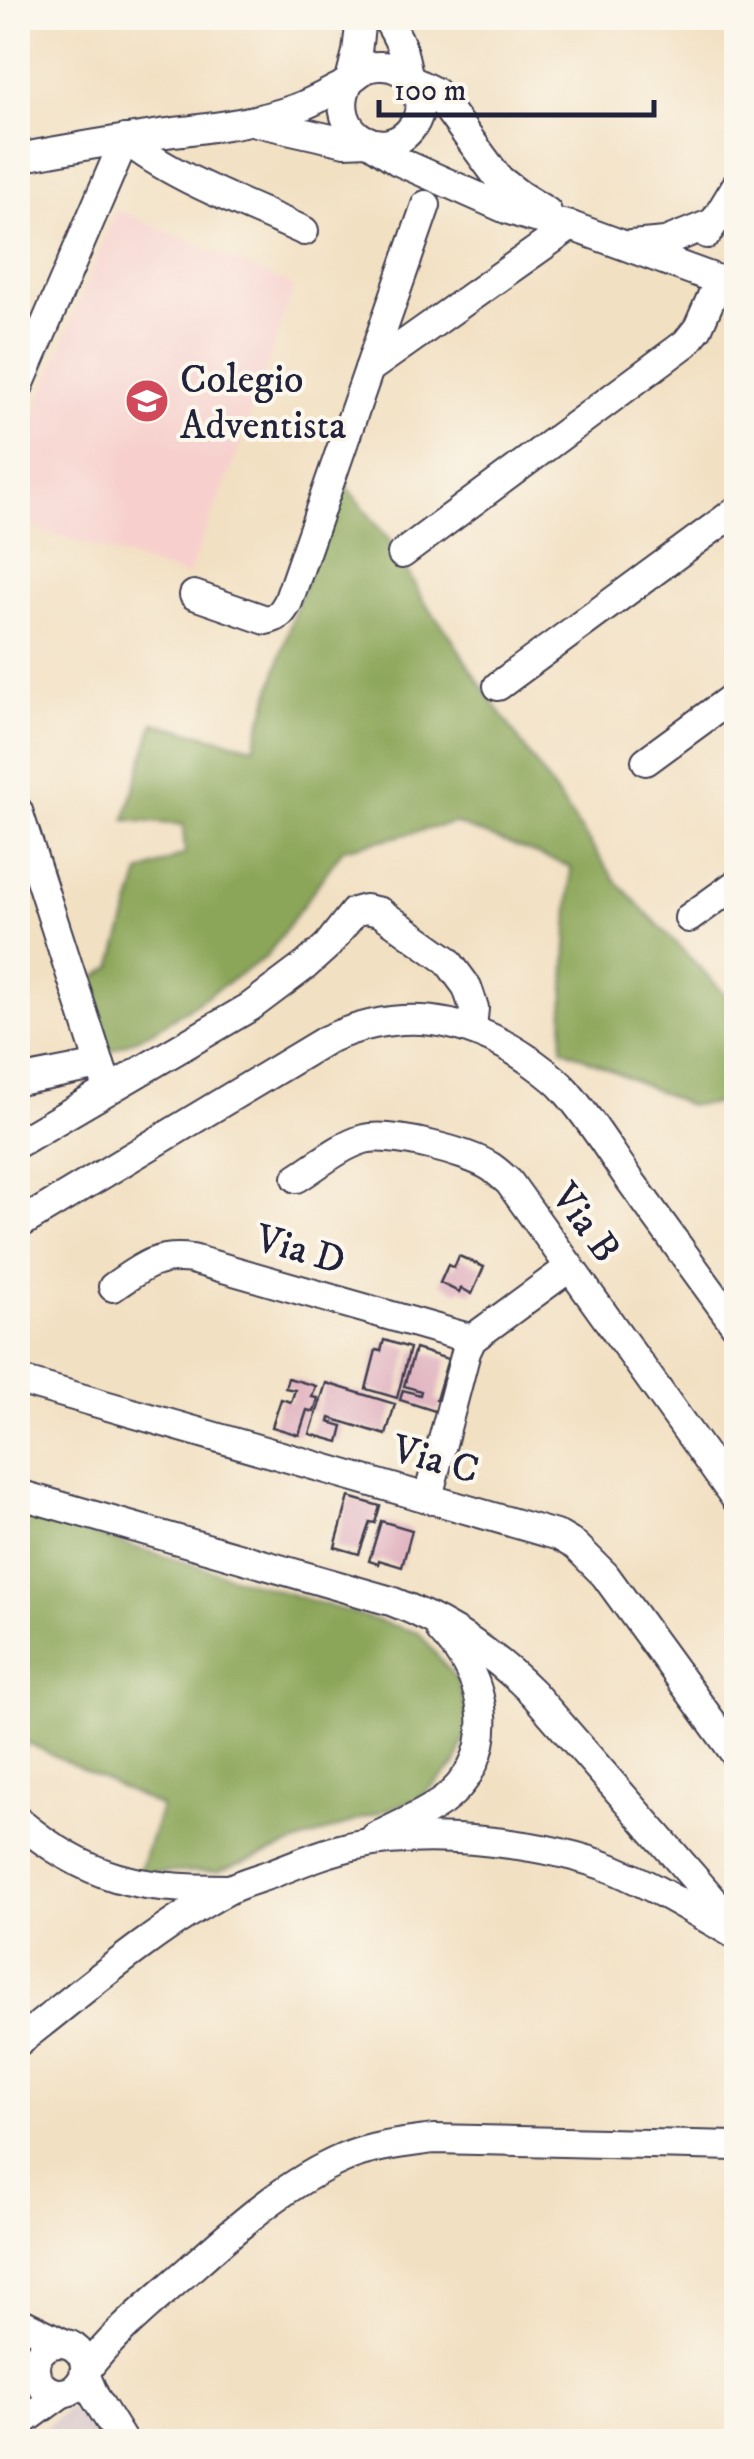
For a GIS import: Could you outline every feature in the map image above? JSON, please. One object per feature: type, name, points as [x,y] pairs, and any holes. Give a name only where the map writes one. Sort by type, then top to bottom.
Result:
[{"type":"street","points":[[361,18],[358,52],[342,105],[357,136],[398,161],[478,197],[654,257],[690,262],[728,284],[686,343],[402,554]]},
{"type":"street","points":[[250,121],[345,142],[392,142],[410,130],[420,100],[400,38],[386,18]]},
{"type":"street","points":[[18,158],[250,121],[295,108],[378,65],[389,66],[434,92],[499,179],[571,226]]},
{"type":"street","points":[[125,139],[145,156],[172,170],[304,231]]},
{"type":"street","points":[[18,388],[125,139]]},
{"type":"street","points":[[616,243],[665,242],[729,202]]},
{"type":"street","points":[[690,262],[729,202]]},
{"type":"street","points":[[194,595],[266,620],[283,612],[426,205]]},
{"type":"street","points":[[369,369],[571,226]]},
{"type":"street","points":[[498,686],[736,511]]},
{"type":"street","points":[[646,761],[736,696]]},
{"type":"street","points":[[18,811],[104,1077]]},
{"type":"street","points":[[689,918],[736,884]]},
{"type":"street","points":[[18,1144],[104,1077],[250,1007],[328,945],[354,912],[365,909],[380,912],[447,960],[467,987],[474,1008],[472,1028]]},
{"type":"street","points":[[18,1225],[326,1040],[376,1022],[442,1021],[472,1028],[516,1051],[564,1089],[736,1326]]},
{"type":"street","points":[[18,1081],[104,1077]]},
{"type":"street","name":"Via B","points":[[297,1178],[352,1143],[381,1136],[473,1158],[491,1167],[509,1182],[736,1498]]},
{"type":"street","name":"Via D","points":[[113,1287],[148,1264],[174,1257],[192,1259],[472,1338]]},
{"type":"street","points":[[428,1497],[472,1338],[570,1268]]},
{"type":"street","name":"Via C","points":[[18,1380],[541,1529],[576,1546],[605,1575],[736,1754]]},
{"type":"street","points":[[18,1494],[391,1601],[459,1633],[486,1650],[533,1692],[736,1926]]},
{"type":"street","points":[[18,2042],[157,1936],[230,1889],[360,1844],[424,1814],[446,1798],[466,1776],[479,1749],[483,1720],[478,1689],[464,1658],[422,1613]]},
{"type":"street","points":[[18,1821],[59,1852],[100,1873],[156,1887],[230,1889]]},
{"type":"street","points":[[360,1844],[457,1840],[519,1845],[564,1854],[610,1868],[654,1888],[736,1936]]},
{"type":"street","points":[[18,2425],[62,2393],[77,2387],[130,2320],[270,2201],[318,2170],[349,2156],[434,2139],[736,2146]]},
{"type":"street","points":[[18,2404],[36,2358],[46,2346],[93,2335],[130,2320]]},
{"type":"street","points":[[18,2321],[78,2349],[96,2397],[122,2442]]},
{"type":"street","points":[[18,2340],[46,2389],[62,2393],[122,2442]]},
{"type":"shaded area","name":"Colegio Adventista","points":[[116,209],[294,286],[243,439],[188,576],[18,523],[18,456]]},
{"type":"shaded area","points":[[69,2407],[108,2441],[28,2442]]},
{"type":"green space","points":[[341,480],[393,545],[424,602],[616,881],[731,1000],[736,997],[736,1103],[688,1105],[562,1048],[571,867],[454,823],[343,849],[266,957],[155,1030],[94,1059],[79,988],[112,967],[140,873],[185,854],[183,825],[125,820],[154,723],[254,747],[292,619]]},
{"type":"green space","points":[[18,1512],[419,1633],[457,1680],[470,1723],[456,1764],[422,1797],[219,1871],[139,1873],[161,1807],[28,1743],[18,1758]]},
{"type":"building","points":[[459,1256],[484,1267],[472,1294],[440,1283],[448,1265],[454,1268]]},
{"type":"building","points":[[384,1340],[410,1348],[397,1398],[366,1389],[376,1350],[381,1351]]},
{"type":"building","points":[[415,1349],[448,1359],[436,1400],[442,1402],[438,1412],[400,1400],[403,1390],[420,1395],[421,1391],[404,1386]]},
{"type":"building","points":[[288,1378],[316,1386],[312,1397],[318,1398],[314,1412],[307,1410],[299,1435],[272,1427],[281,1399],[291,1402],[295,1390],[285,1388]]},
{"type":"building","points":[[326,1383],[395,1404],[386,1435],[330,1418],[329,1422],[343,1426],[339,1442],[310,1434]]},
{"type":"building","points":[[349,1497],[380,1506],[359,1554],[335,1547]]},
{"type":"building","points":[[381,1521],[412,1530],[402,1567],[369,1561]]},
{"type":"place","name":"Colegio Adventista","points":[[147,401]]}]
